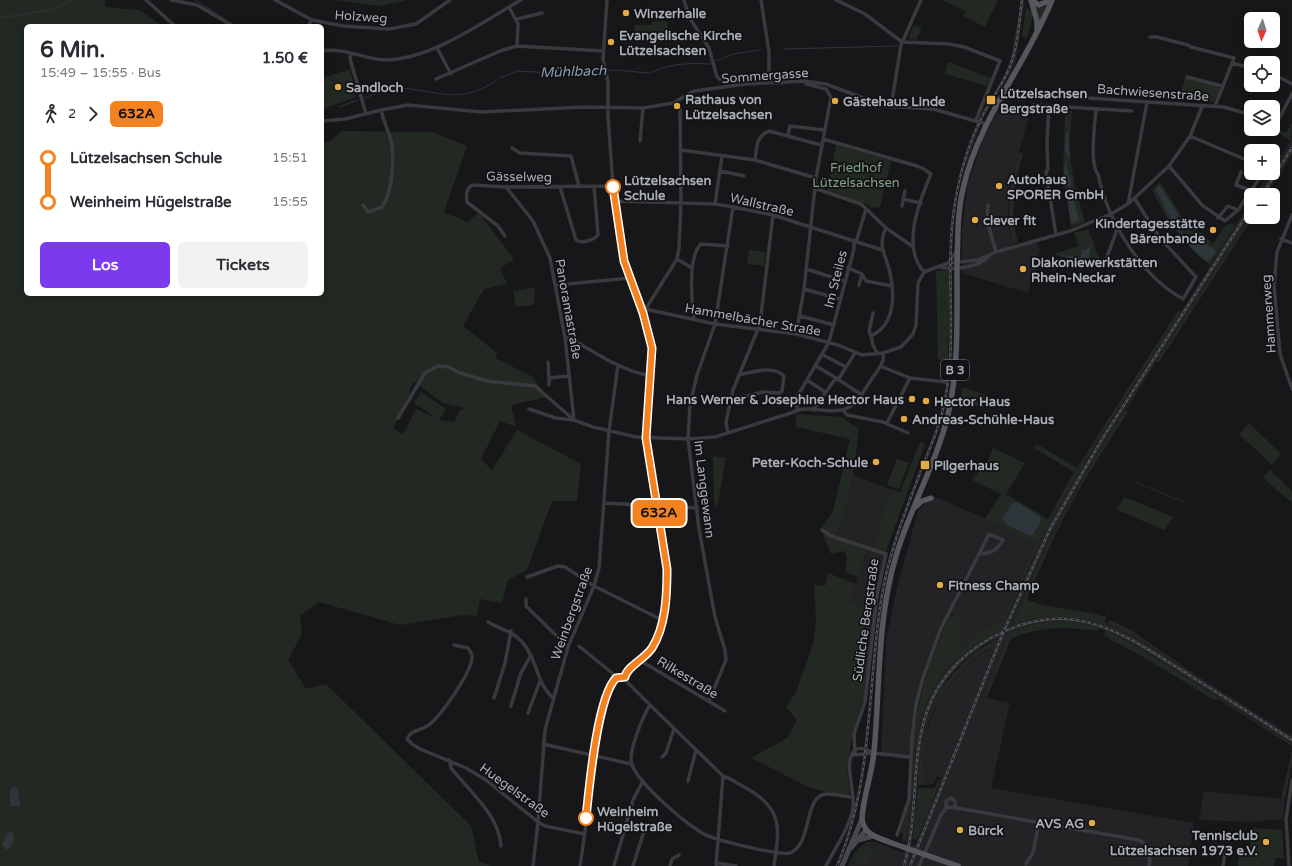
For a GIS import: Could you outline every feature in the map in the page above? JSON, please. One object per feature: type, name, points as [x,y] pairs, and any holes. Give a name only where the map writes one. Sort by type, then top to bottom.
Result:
[{"type":"main road","points":[[1031,0],[1037,5],[1042,5],[1052,0]]},
{"type":"main road","points":[[1031,0],[1037,21],[1037,34]]},
{"type":"main road","name":"B 3","points":[[862,819],[874,753],[882,638],[888,587],[896,554],[943,433],[952,398],[955,364],[958,224],[962,190],[970,162],[985,123],[1030,47],[1052,0]]},
{"type":"main road","points":[[913,510],[922,501],[931,498]]},
{"type":"main road","points":[[862,819],[866,830],[873,836],[958,866]]},
{"type":"main road","points":[[856,839],[862,819]]},
{"type":"main road","points":[[842,866],[856,839],[866,830]]},
{"type":"main road","points":[[856,839],[873,836]]},
{"type":"street","points":[[146,0],[173,24]]},
{"type":"street","points":[[171,0],[197,5],[230,24]]},
{"type":"street","name":"Holzweg","points":[[275,0],[312,20],[376,29],[407,27],[416,24],[450,0]]},
{"type":"street","points":[[324,51],[351,53],[387,60],[416,56],[437,48],[521,0]]},
{"type":"street","points":[[607,0],[603,51],[608,82],[607,108],[613,186],[624,261],[644,311],[652,348],[646,438],[667,569],[667,588],[659,633],[652,648],[641,661],[629,668],[625,677]]},
{"type":"street","points":[[684,0],[688,17],[704,38],[714,62],[719,80],[727,82],[744,80],[746,84]]},
{"type":"street","points":[[761,0],[769,52],[770,73],[772,78],[782,83]]},
{"type":"street","points":[[836,0],[864,14],[902,42],[956,46],[972,49],[1000,61],[976,120]]},
{"type":"street","points":[[891,107],[902,42],[921,0]]},
{"type":"street","points":[[509,7],[517,19],[517,46]]},
{"type":"street","points":[[517,19],[542,13]]},
{"type":"street","points":[[309,24],[312,20]]},
{"type":"street","points":[[1150,37],[1157,37],[1234,58],[1214,106]]},
{"type":"street","points":[[436,79],[451,74],[500,51],[517,46],[603,51]]},
{"type":"street","points":[[437,48],[451,74]]},
{"type":"street","points":[[351,53],[350,59],[366,114]]},
{"type":"street","points":[[1232,63],[1244,66]]},
{"type":"street","points":[[1187,77],[1222,86]]},
{"type":"street","points":[[1280,78],[1292,84]]},
{"type":"street","points":[[796,334],[804,289],[814,188],[830,94],[826,89],[806,84],[804,81]]},
{"type":"street","name":"Sommergasse","points":[[324,121],[345,119],[408,105],[480,112],[643,108],[680,104],[694,91],[746,84],[804,81],[826,84],[870,101],[891,107],[933,109],[985,123]]},
{"type":"street","name":"Bachwiesenstraße","points":[[1005,91],[1013,94],[1193,104],[1202,107],[1214,106],[1232,108],[1244,112]]},
{"type":"street","points":[[1280,115],[1292,94]]},
{"type":"street","points":[[1128,204],[1147,102]]},
{"type":"street","points":[[644,311],[677,259],[681,202],[680,104]]},
{"type":"street","points":[[1033,105],[1132,111]]},
{"type":"street","points":[[1049,106],[1048,169],[1046,172],[1056,235]]},
{"type":"street","points":[[939,267],[981,262],[996,252],[1085,225],[1111,214],[1128,204],[1169,166],[1190,136],[1202,107]]},
{"type":"street","points":[[640,141],[643,108]]},
{"type":"street","points":[[1096,109],[1094,145],[1095,172],[1098,174],[1103,197],[1134,254],[1162,284],[1183,298],[1196,277],[1159,237],[1135,198]]},
{"type":"street","points":[[364,205],[368,212],[382,207],[386,202],[391,178],[392,160],[390,138],[381,110]]},
{"type":"street","points":[[788,135],[790,126],[824,130]]},
{"type":"street","points":[[755,160],[758,140],[762,134],[769,131],[821,145]]},
{"type":"street","points":[[1190,136],[1244,159]]},
{"type":"street","points":[[822,139],[924,168],[931,174],[921,203],[912,246],[914,256],[924,272],[948,263],[952,260],[958,249]]},
{"type":"street","points":[[512,148],[520,153],[571,156],[579,186]]},
{"type":"street","points":[[681,150],[755,160],[816,178]]},
{"type":"street","points":[[715,204],[722,156]]},
{"type":"street","points":[[1169,166],[1202,205],[1218,218],[1227,221],[1244,202]]},
{"type":"street","points":[[720,172],[744,176]]},
{"type":"street","points":[[1241,172],[1236,185],[1244,188]]},
{"type":"street","name":"Gässelweg","points":[[505,236],[498,226],[467,202],[466,195],[468,187],[472,185],[506,187],[613,186]]},
{"type":"street","points":[[560,186],[576,240],[582,242],[596,238],[598,235],[594,186]]},
{"type":"street","name":"Panoramastraße","points":[[506,187],[537,227],[547,248],[557,285],[570,376],[574,420]]},
{"type":"street","points":[[814,188],[861,204],[886,228],[912,246]]},
{"type":"street","points":[[902,206],[905,191]]},
{"type":"street","points":[[903,199],[921,203]]},
{"type":"street","name":"Wallstraße","points":[[615,201],[681,202],[715,204],[733,207],[773,215],[849,238],[854,242],[882,250]]},
{"type":"street","points":[[988,205],[987,220],[996,252]]},
{"type":"street","points":[[1218,218],[1228,206],[1238,210]]},
{"type":"street","name":"Im Langgewann","points":[[709,701],[726,660],[705,564],[688,440],[690,405],[697,374],[715,324],[733,207]]},
{"type":"street","name":"Im Steiles","points":[[797,410],[797,397],[830,342],[844,281],[854,249],[854,242],[866,209]]},
{"type":"street","points":[[728,433],[726,422],[731,400],[739,375],[758,328],[773,215]]},
{"type":"street","name":"Hammerweg","points":[[1292,215],[1281,239],[1275,262],[1274,286],[1280,354],[1290,379],[1292,389]]},
{"type":"street","points":[[1104,265],[1118,227]]},
{"type":"street","points":[[871,336],[882,330],[888,321],[891,312],[892,286],[890,272],[882,250],[881,237],[886,228]]},
{"type":"street","points":[[1281,239],[1292,243]]},
{"type":"street","points":[[694,320],[692,301],[692,268],[697,248],[701,244],[728,246]]},
{"type":"street","points":[[677,259],[692,268]]},
{"type":"street","points":[[948,263],[958,265]]},
{"type":"street","points":[[806,268],[844,281]]},
{"type":"street","points":[[848,268],[862,274],[866,281],[892,286]]},
{"type":"street","name":"Hammelbächer Straße","points":[[644,311],[715,324],[758,328],[796,334],[830,342],[855,353],[865,355],[901,347],[913,334],[916,325],[918,283],[924,272]]},
{"type":"street","points":[[860,284],[862,274]]},
{"type":"street","points":[[557,285],[630,278]]},
{"type":"street","points":[[804,289],[840,299]]},
{"type":"street","points":[[873,313],[869,331],[872,345],[877,353]]},
{"type":"street","points":[[800,316],[834,324]]},
{"type":"street","points":[[565,338],[570,338],[618,365],[638,374],[651,376]]},
{"type":"street","points":[[529,409],[556,418],[574,420],[609,431],[646,438],[688,440],[715,437],[797,410],[833,412],[844,411],[852,406],[862,395],[883,361],[883,352]]},
{"type":"street","points":[[814,410],[855,353]]},
{"type":"street","points":[[823,354],[846,367]]},
{"type":"street","points":[[548,362],[550,385]]},
{"type":"street","name":"Weinbergstraße","points":[[533,866],[544,744],[553,698],[568,647],[594,586],[599,568],[609,431],[618,365]]},
{"type":"street","points":[[398,418],[425,373],[438,366],[449,367],[465,375],[487,381],[535,386],[574,420]]},
{"type":"street","points":[[816,366],[862,395]]},
{"type":"street","points":[[880,366],[910,378],[945,382]]},
{"type":"street","points":[[731,400],[763,392],[780,393],[782,391],[784,376],[781,373],[762,370],[739,375]]},
{"type":"street","name":"Panoramastraße","points":[[549,378],[570,376]]},
{"type":"street","points":[[887,423],[910,378]]},
{"type":"street","points":[[807,380],[826,392]]},
{"type":"street","points":[[844,411],[847,415],[887,423],[908,433]]},
{"type":"street","points":[[604,504],[697,508]]},
{"type":"street","name":"Südliche Bergstraße","points":[[822,530],[831,536],[886,554],[877,595],[866,695],[854,734],[854,753]]},
{"type":"street","points":[[897,835],[908,799],[916,704],[931,652],[988,534],[1003,540],[999,548],[992,552],[979,554]]},
{"type":"street","points":[[528,577],[561,566],[568,568],[594,586],[662,620]]},
{"type":"street","points":[[526,599],[526,606],[568,647]]},
{"type":"street","points":[[488,622],[511,631],[523,642],[531,654],[540,681],[553,698]]},
{"type":"street","points":[[494,698],[505,663],[511,631]]},
{"type":"street","name":"Huegelstraße","points":[[454,645],[468,648],[472,655],[471,664],[447,705],[430,725],[413,731],[409,734],[407,739],[420,749],[449,760],[486,780],[545,826],[584,834]]},
{"type":"street","points":[[580,646],[616,678]]},
{"type":"street","points":[[511,706],[521,673],[531,654]]},
{"type":"street","name":"Rilkestraße","points":[[641,661],[725,711]]},
{"type":"street","points":[[580,866],[594,755],[608,688],[616,678],[625,677]]},
{"type":"street","points":[[625,677],[628,683],[724,776],[762,797],[772,808],[777,819],[778,831],[774,866]]},
{"type":"street","points":[[528,713],[540,681]]},
{"type":"street","points":[[631,764],[633,751],[643,716],[650,705]]},
{"type":"street","points":[[662,756],[666,754],[674,729]]},
{"type":"street","points":[[544,744],[631,764],[643,781],[693,826],[707,836],[776,852],[790,853],[796,849],[802,839],[814,801],[819,796],[826,794],[853,797]]},
{"type":"street","points":[[688,781],[696,750]]},
{"type":"street","points":[[826,866],[848,823],[853,797],[850,759],[854,753],[874,753],[911,757]]},
{"type":"street","points":[[449,760],[451,768],[494,820],[500,834],[501,846]]},
{"type":"street","points":[[724,776],[716,864],[736,866]]},
{"type":"street","points":[[1289,866],[1286,819],[1292,780]]},
{"type":"street","points":[[614,866],[633,800],[643,781]]},
{"type":"street","points":[[919,866],[934,827],[946,808],[946,801],[951,798],[955,801],[955,808]]},
{"type":"street","points":[[946,808],[955,808],[1039,822],[1141,841],[1146,845],[1150,853],[1149,866]]},
{"type":"street","points":[[1026,864],[1033,853],[1039,822]]},
{"type":"street","points":[[633,866],[644,831]]},
{"type":"street","points":[[1223,866],[1225,852]]},
{"type":"street","points":[[670,866],[672,859],[679,856]]},
{"type":"shaded area","points":[[1021,0],[1025,0],[1016,60],[1009,77],[1005,75],[1010,63]]},
{"type":"shaded area","points":[[1002,104],[1032,106],[1011,180],[1008,198],[1008,220],[1013,247],[1035,241],[1040,249],[1028,293],[962,273],[962,231],[968,182],[984,137]]},
{"type":"shaded area","points":[[978,123],[981,125],[965,167],[962,166]]},
{"type":"shaded area","points":[[1068,132],[1070,157],[1066,165],[1071,182],[1071,192],[1079,219],[1077,222],[1071,223],[1067,196],[1067,193],[1070,192],[1069,186],[1065,185],[1064,166],[1069,158],[1065,149],[1066,133]]},
{"type":"shaded area","points":[[1292,139],[1292,154],[1280,175],[1280,157]]},
{"type":"shaded area","points":[[1265,180],[1277,180],[1270,188],[1259,188]]},
{"type":"shaded area","points":[[1159,185],[1178,214],[1178,227],[1182,232],[1187,237],[1197,236],[1204,243],[1215,250],[1215,253],[1208,262],[1194,251],[1178,230],[1156,191],[1156,188]]},
{"type":"shaded area","points":[[1244,212],[1244,224],[1247,224],[1234,245],[1231,244],[1085,475],[1045,549],[1014,622],[1051,616],[1070,615],[1108,623],[1144,642],[1292,736],[1292,744],[1141,649],[1103,630],[1068,623],[1010,633],[985,697],[1010,703],[991,788],[1194,823],[1188,866],[848,866],[854,853],[866,842],[875,842],[904,853],[912,760],[881,756],[886,641],[896,592],[918,510],[933,496],[993,522],[1036,543],[1002,622],[983,631],[963,647],[961,646],[962,633],[953,614],[951,615],[938,640],[923,682],[915,721],[913,754],[926,704],[943,673],[955,660],[999,630],[1008,617],[1038,546],[1067,493]],"holes":[[[996,639],[993,648],[982,653],[962,669],[940,696],[929,725],[925,742],[932,709],[948,679],[958,667],[983,646]],[[924,744],[924,785],[934,784],[937,776],[942,778],[915,846],[911,844],[920,762]]]},
{"type":"shaded area","points":[[1090,246],[1089,257],[1097,266],[1061,255],[1081,257],[1083,249],[1086,250]]},
{"type":"shaded area","points":[[853,475],[890,489],[873,548],[886,551],[875,598],[868,597],[865,608],[850,602],[867,549],[833,538],[843,520]]},
{"type":"shaded area","points":[[1013,503],[1019,503],[1040,517],[1041,521],[1033,535],[1029,535],[1005,524],[1003,517]]},
{"type":"shaded area","points":[[14,786],[18,790],[20,806],[10,806],[10,790]]},
{"type":"shaded area","points":[[1204,791],[1285,799],[1283,819],[1249,822],[1199,820]]},
{"type":"shaded area","points":[[12,831],[13,842],[7,850],[2,845],[6,835]]},
{"type":"green space","points":[[0,0],[105,0],[105,7],[139,10],[160,24],[24,24],[24,296],[324,296],[324,143],[329,142],[342,131],[432,132],[467,146],[444,212],[467,222],[479,213],[514,259],[500,269],[507,284],[484,289],[463,326],[497,353],[496,358],[533,377],[547,397],[511,405],[516,427],[500,421],[481,459],[492,470],[517,430],[581,464],[577,501],[552,501],[527,570],[508,580],[502,603],[480,599],[477,616],[463,615],[400,625],[319,602],[300,615],[302,634],[288,660],[306,689],[326,684],[471,826],[479,862],[493,866],[0,866]],"holes":[[[414,382],[443,403],[465,408],[460,410],[454,422],[439,420],[446,409],[421,392],[414,403],[436,418],[416,409],[403,434],[393,428],[409,401],[410,388]]]},
{"type":"green space","points":[[334,0],[407,0],[380,6]]},
{"type":"green space","points":[[941,0],[998,0],[985,27],[963,16],[966,11]]},
{"type":"green space","points":[[1033,6],[1041,8],[1047,6],[1039,23]]},
{"type":"green space","points":[[1026,7],[1032,12],[1032,19],[1027,38],[1024,38],[1022,37]]},
{"type":"green space","points":[[668,21],[666,41],[632,39],[635,25],[651,25],[653,22]]},
{"type":"green space","points":[[914,25],[922,28],[916,40],[908,38]]},
{"type":"green space","points":[[948,62],[991,78],[987,86],[945,74]]},
{"type":"green space","name":"Sandloch","points":[[350,69],[356,97],[324,108],[324,77]]},
{"type":"green space","points":[[1185,78],[1218,86],[1220,89],[1214,102],[1180,96]]},
{"type":"green space","points":[[1065,110],[1072,111],[1069,153],[1075,187],[1085,222],[1071,227],[1063,177]]},
{"type":"green space","points":[[1292,123],[1291,141],[1280,133],[1280,130],[1286,133]]},
{"type":"green space","name":"Friedhof Lützelsachsen","points":[[836,145],[891,161],[880,207],[872,208],[866,204],[827,191]]},
{"type":"green space","points":[[1019,153],[1023,153],[1014,197],[1015,231],[1018,242],[1013,245],[1009,219],[1009,198],[1012,178]]},
{"type":"green space","points":[[1160,182],[1181,215],[1213,244],[1225,226],[1231,223],[1235,226],[1210,265],[1192,249],[1176,231],[1163,211],[1152,190]]},
{"type":"green space","points":[[1247,224],[1248,224],[1159,362],[1156,362],[1232,243],[1234,244]]},
{"type":"green space","points":[[1088,229],[1102,265],[1100,269],[1053,254],[1079,246],[1074,233]]},
{"type":"green space","points":[[749,250],[766,252],[764,266],[747,264]]},
{"type":"green space","points":[[950,270],[948,363],[938,359],[936,271]]},
{"type":"green space","points":[[535,287],[534,305],[516,307],[513,291]]},
{"type":"green space","points":[[1178,311],[1181,312],[1100,438],[1058,509],[1038,546],[1002,630],[982,641],[955,660],[943,673],[935,686],[926,704],[913,754],[914,735],[924,682],[936,648],[951,615],[959,618],[962,633],[961,646],[963,647],[981,630],[1002,622],[1036,543],[985,519],[1001,494],[972,480],[990,457],[993,448],[1025,463],[1006,494],[1048,519],[1074,472],[1034,448],[1037,444],[1077,468]]},
{"type":"green space","points":[[963,387],[988,396],[984,408],[960,400]]},
{"type":"green space","points":[[1125,410],[1128,412],[1072,502],[1062,521],[1027,599],[1038,604],[1086,612],[1105,617],[1111,603],[1104,624],[1070,617],[1048,617],[1013,624],[1045,549],[1085,475]]},
{"type":"green space","points":[[796,414],[842,417],[859,429],[853,475],[843,520],[833,538],[867,549],[858,577],[845,572],[847,559],[845,551],[831,554],[821,529],[833,511],[850,439],[796,427]]},
{"type":"green space","points":[[1249,423],[1281,454],[1272,465],[1239,434]]},
{"type":"green space","points":[[920,442],[925,444],[886,551],[873,548],[890,489],[900,492]]},
{"type":"green space","points":[[713,456],[726,458],[717,509],[714,500]]},
{"type":"green space","points":[[897,459],[909,463],[899,489],[887,485]]},
{"type":"green space","points":[[1270,470],[1292,491],[1292,503],[1263,478]]},
{"type":"green space","points":[[1135,481],[1185,502],[1184,503],[1134,482]]},
{"type":"green space","points":[[1124,497],[1174,517],[1164,530],[1117,510]]},
{"type":"green space","points":[[828,573],[856,584],[850,602],[875,610],[864,697],[852,736],[847,768],[850,793],[847,796],[810,788],[751,758],[787,738],[797,720],[786,707],[796,692],[813,644],[816,621],[814,585],[825,586]]},
{"type":"green space","points":[[1110,620],[1131,630],[1209,684],[1144,642],[1108,623]]},
{"type":"green space","points":[[1068,621],[1101,627],[1096,631],[1064,628],[1043,630],[1011,639],[988,695],[984,698],[1011,630],[1031,625]]},
{"type":"green space","points":[[1105,630],[1141,649],[1292,744],[1292,746],[1218,699],[1214,700],[1155,664],[1153,669],[1154,663],[1104,636]]},
{"type":"green space","points":[[997,639],[993,648],[987,649],[981,653],[961,670],[939,699],[929,721],[926,733],[924,745],[924,785],[918,785],[924,740],[929,719],[936,700],[960,667],[977,652]]},
{"type":"green space","points":[[1292,751],[1292,763],[1285,799],[1281,798]]},
{"type":"green space","points":[[942,777],[917,840],[912,839],[918,788],[934,788]]},
{"type":"green space","points":[[910,798],[906,842],[902,841],[903,833],[900,832]]},
{"type":"green space","name":"Tennisclub Lützelsachsen 1973 e.V.","points":[[1252,828],[1282,830],[1284,858],[1275,858],[1274,866],[1238,866],[1239,853],[1249,854]]},
{"type":"green space","points":[[866,845],[877,851],[872,854],[867,866],[853,861],[859,848]]},
{"type":"waterway","name":"Mühlbach","points":[[0,18],[49,10],[73,0]]},
{"type":"waterway","name":"Mühlbach","points":[[195,0],[225,19]]},
{"type":"waterway","name":"Mühlbach","points":[[784,49],[898,46]]},
{"type":"waterway","name":"Mühlbach","points":[[716,61],[733,54],[760,50]]},
{"type":"waterway","name":"Mühlbach","points":[[650,73],[673,65],[711,64]]},
{"type":"waterway","name":"Mühlbach","points":[[607,71],[616,70],[648,73]]},
{"type":"waterway","name":"Mühlbach","points":[[500,78],[517,71],[553,73],[603,71]]},
{"type":"waterway","name":"Mühlbach","points":[[364,98],[387,88],[456,95],[481,89],[496,81]]},
{"type":"waterway","name":"Mühlbach","points":[[339,107],[358,100]]},
{"type":"railway","points":[[837,866],[849,834],[863,769],[877,634],[887,570],[911,496],[937,431],[945,400],[949,376],[951,326],[950,277],[952,227],[955,203],[966,157],[974,135],[984,113],[1005,78],[1013,58],[1018,34],[1022,0]]},
{"type":"railway","points":[[1266,188],[1292,148]]},
{"type":"railway","points":[[910,866],[1003,633],[1050,529],[1102,439],[1244,219]]},
{"type":"railway","points":[[904,866],[912,828],[918,749],[927,711],[937,689],[952,669],[979,645],[1018,626],[1045,619],[1070,619],[1094,624],[1118,633],[1141,645],[1292,740]]},
{"type":"bus line","name":"632A","points":[[586,818],[591,772],[602,711],[608,688],[616,678],[620,676],[625,677],[625,674],[629,668],[641,661],[652,648],[659,633],[667,588],[667,569],[646,438],[652,348],[643,313],[624,261],[613,187]]},
{"type":"place","name":"Winzerhalle","points":[[626,13]]},
{"type":"place","name":"Evangelische Kirche Lützelsachsen","points":[[611,42]]},
{"type":"place","name":"Sandloch","points":[[338,87]]},
{"type":"place","name":"Lützelsachsen Bergstraße","points":[[991,100]]},
{"type":"place","name":"Gästehaus Linde","points":[[835,101]]},
{"type":"place","name":"Rathaus von Lützelsachsen","points":[[677,106]]},
{"type":"place","name":"Autohaus SPORER GmbH","points":[[999,186]]},
{"type":"place","name":"Lützelsachsen Schule","points":[[613,187]]},
{"type":"place","name":"clever fit","points":[[975,220]]},
{"type":"place","name":"Kindertagesstätte Bärenbande","points":[[1213,230]]},
{"type":"place","name":"Diakoniewerkstätten Rhein-Neckar","points":[[1023,269]]},
{"type":"place","name":"Hans Werner & Josephine Hector Haus","points":[[912,399]]},
{"type":"place","name":"Hector Haus","points":[[926,401]]},
{"type":"place","name":"Andreas-Schühle-Haus","points":[[904,419]]},
{"type":"place","name":"Peter-Koch-Schule","points":[[876,462]]},
{"type":"place","name":"Pilgerhaus","points":[[925,465]]},
{"type":"place","name":"Fitness Champ","points":[[940,585]]},
{"type":"place","name":"Weinheim Hügelstraße","points":[[586,818]]},
{"type":"place","name":"AVS AG","points":[[1092,823]]},
{"type":"place","name":"Bürck","points":[[960,830]]},
{"type":"place","name":"Tennisclub Lützelsachsen 1973 e.V.","points":[[1266,842]]}]
